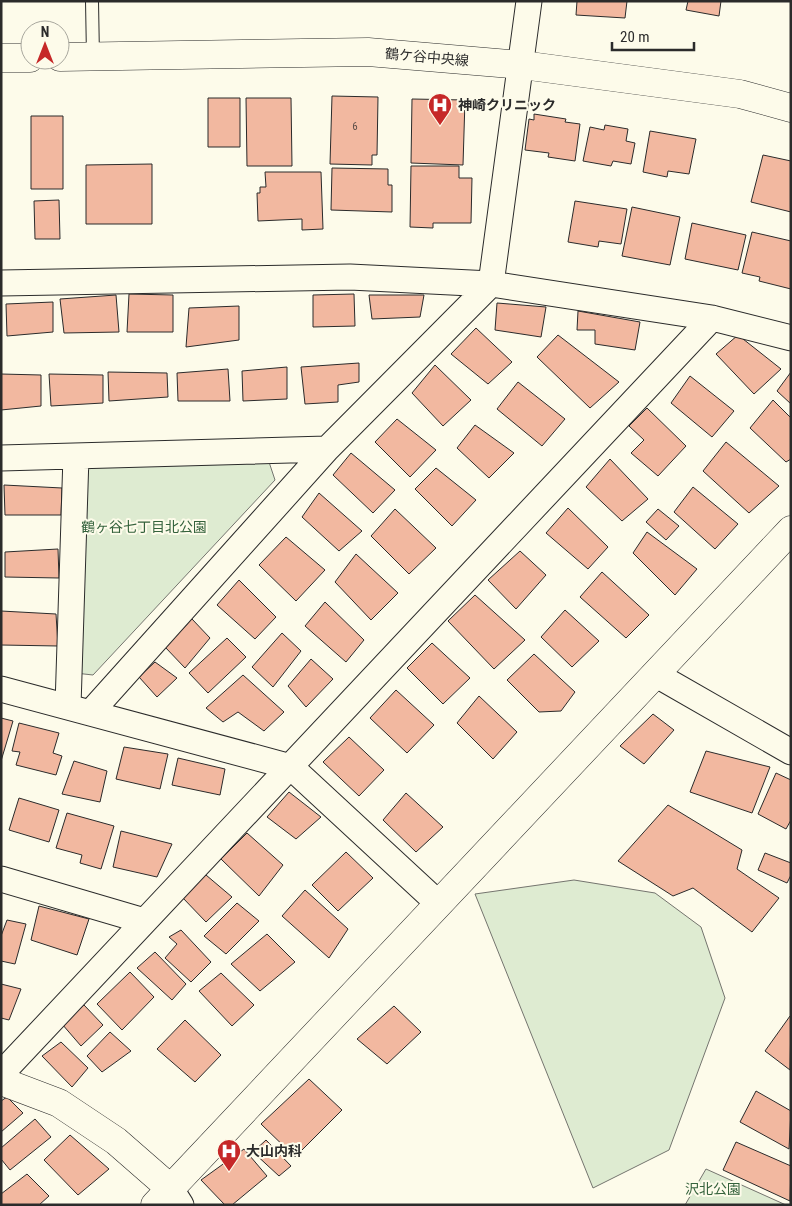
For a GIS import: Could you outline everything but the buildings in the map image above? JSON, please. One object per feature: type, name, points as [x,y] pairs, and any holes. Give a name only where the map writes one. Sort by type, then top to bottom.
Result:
[{"type":"street","points":[[79,709],[326,449],[491,284],[522,65],[529,1]]},
{"type":"street","name":"鶴ケ谷中央線","points":[[70,57],[368,52],[522,65],[740,94],[791,108]]},
{"type":"street","points":[[1,58],[20,58]]},
{"type":"street","points":[[1,283],[350,277],[491,284],[712,318],[791,338]]},
{"type":"street","points":[[1,1074],[712,318]]},
{"type":"street","points":[[1,458],[326,449]]},
{"type":"street","points":[[76,456],[79,709]]},
{"type":"street","points":[[1,1081],[59,1103],[116,1141],[169,1200],[439,904],[791,530]]},
{"type":"street","points":[[655,674],[791,752]]},
{"type":"street","points":[[1,688],[291,767],[439,904]]},
{"type":"street","points":[[1,879],[144,922]]},
{"type":"lane","points":[[92,1],[93,57]]},
{"type":"green space","name":"鶴ヶ谷七丁目北公園","points":[[268,459],[275,480],[93,675],[75,673],[84,465]]},
{"type":"green space","points":[[574,880],[655,893],[701,927],[725,998],[669,1150],[593,1188],[475,894]]},
{"type":"green space","name":"沢北公園","points":[[706,1169],[786,1205],[685,1205]]},
{"type":"place","name":"神崎クリニック","points":[[440,126]]},
{"type":"place","name":"大山内科","points":[[229,1172]]}]
